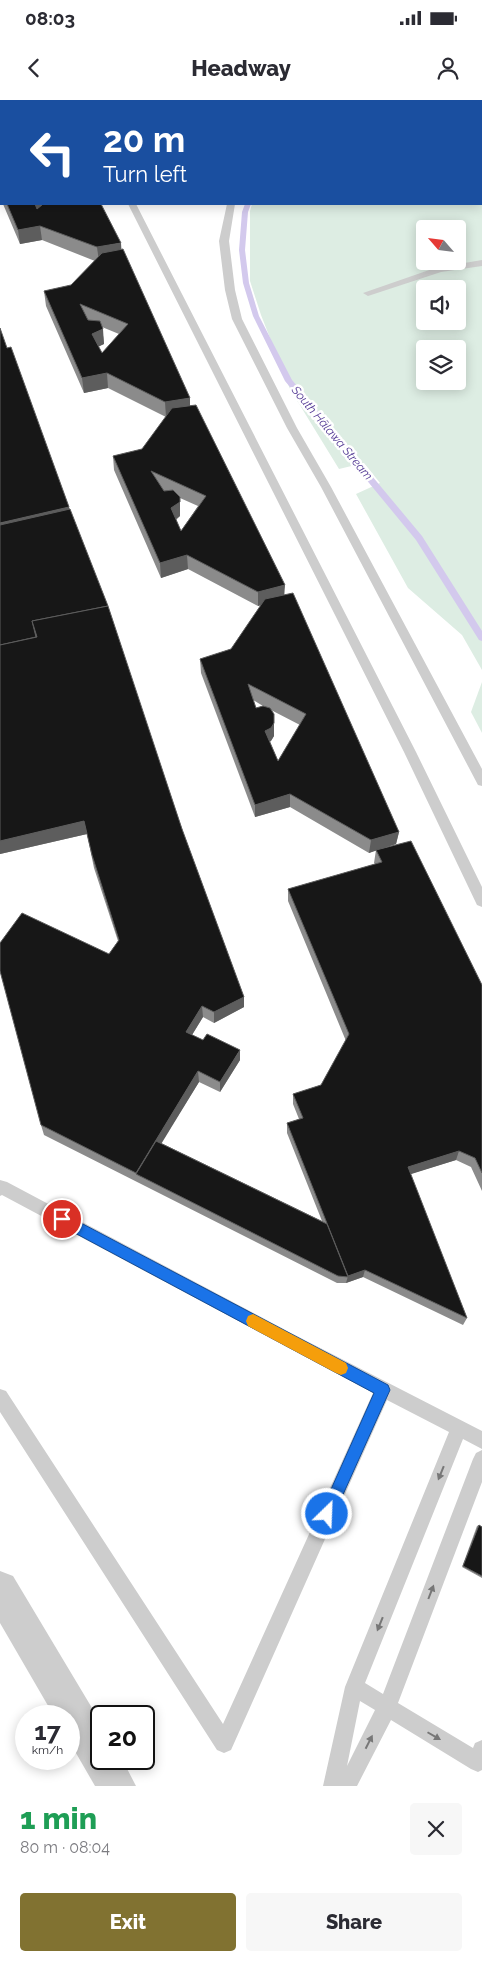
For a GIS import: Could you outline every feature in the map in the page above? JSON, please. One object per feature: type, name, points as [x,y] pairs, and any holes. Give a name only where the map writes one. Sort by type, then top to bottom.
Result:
[{"type":"street","points":[[0,1589],[117,1786]]},
{"type":"lane","points":[[133,205],[410,752],[482,901]]},
{"type":"lane","points":[[231,205],[224,241],[226,267],[237,319],[292,428],[482,781]]},
{"type":"lane","points":[[368,293],[439,269],[463,264],[482,263]]},
{"type":"lane","points":[[0,1189],[2,1187],[383,1390],[482,1440]]},
{"type":"lane","points":[[0,1397],[224,1744],[383,1390]]},
{"type":"lane","points":[[333,1786],[354,1687],[459,1428]]},
{"type":"lane","points":[[347,1786],[386,1709],[482,1459]]},
{"type":"lane","points":[[354,1687],[386,1709],[478,1762],[482,1750]]},
{"type":"shaded area","points":[[252,205],[482,205],[482,670],[462,635],[408,588],[356,494],[380,483],[364,463],[339,469],[290,389],[250,281],[250,211]]},
{"type":"shaded area","points":[[482,682],[482,733],[471,712]]},
{"type":"building","points":[[7,205],[35,205],[37,209],[42,205],[102,205],[121,243],[97,247],[40,226],[18,230]]},
{"type":"building","points":[[123,249],[190,398],[165,402],[107,373],[82,378],[44,291],[71,285],[102,253]],"holes":[[[80,304],[128,324],[102,353],[92,334],[103,329],[100,321],[88,320]]]},
{"type":"building","points":[[0,328],[7,348],[11,347],[69,507],[0,523]]},
{"type":"building","points":[[196,405],[285,585],[258,592],[187,555],[160,563],[113,456],[142,449],[172,408]],"holes":[[[151,471],[206,496],[181,531],[171,508],[180,502],[180,497],[173,490],[164,491]]]},
{"type":"building","points":[[70,509],[108,606],[32,621],[36,637],[0,645],[0,525]]},
{"type":"building","points":[[293,593],[399,832],[371,840],[290,794],[255,805],[200,659],[231,649],[265,599]],"holes":[[[248,684],[306,714],[278,761],[265,731],[271,728],[274,723],[274,714],[270,708],[263,706],[256,708]]]},
{"type":"building","points":[[108,606],[182,829],[244,997],[214,1012],[202,1006],[186,1032],[203,1040],[207,1034],[240,1050],[220,1082],[198,1071],[136,1173],[41,1125],[0,971],[0,943],[22,913],[109,954],[119,940],[92,855],[84,821],[0,841],[0,645],[37,637],[32,621]]},
{"type":"building","points":[[411,841],[482,985],[482,1173],[475,1158],[459,1151],[408,1167],[467,1318],[365,1270],[348,1276],[287,1123],[303,1118],[293,1094],[321,1085],[349,1034],[288,889],[382,862],[376,850]]},
{"type":"building","points":[[156,1141],[327,1224],[348,1277],[338,1276],[136,1174]]},
{"type":"building","points":[[479,1525],[482,1527],[482,1576],[463,1566]]},
{"type":"waterway","name":"South Hālawa Stream","points":[[248,205],[245,212],[242,250],[246,283],[256,316],[289,381],[419,538],[482,638]]},
{"type":"slow traffic","points":[[253,1321],[341,1368]]},
{"type":"route","points":[[62,1219],[383,1390],[327,1514]]}]
